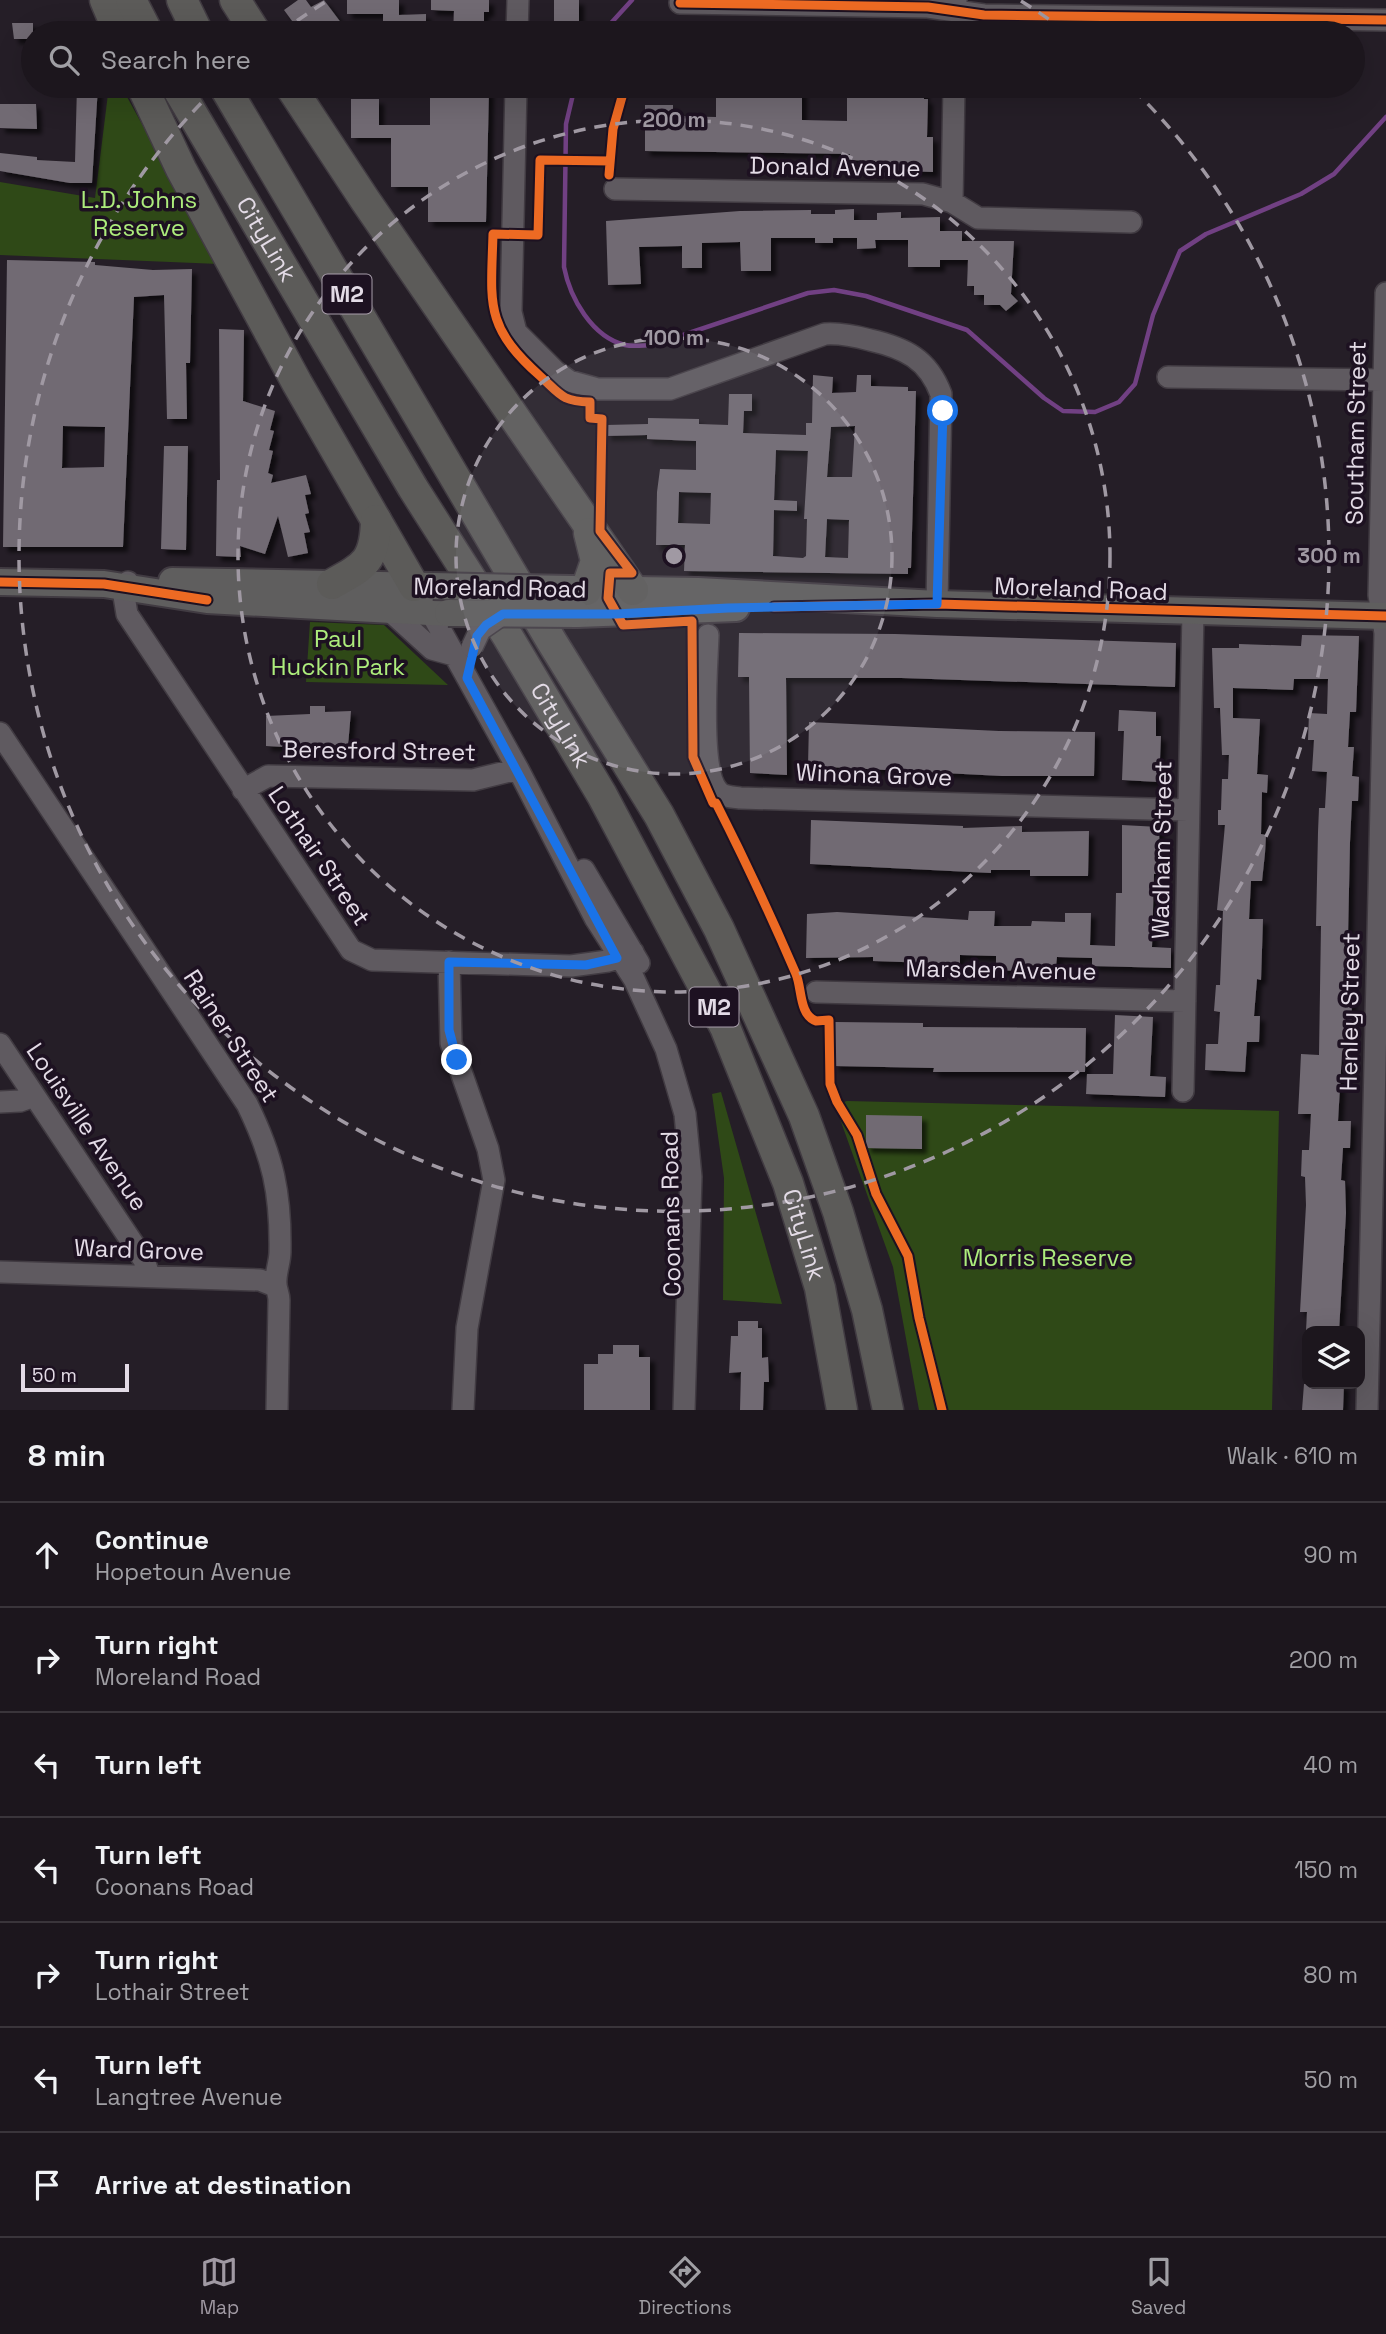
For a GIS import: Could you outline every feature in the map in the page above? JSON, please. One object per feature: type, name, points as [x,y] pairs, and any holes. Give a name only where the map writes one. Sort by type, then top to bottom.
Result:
[{"type":"highway","points":[[105,0],[114,21]]},
{"type":"highway","points":[[131,0],[142,21]]},
{"type":"highway","points":[[182,0],[192,21]]},
{"type":"highway","points":[[235,0],[248,21]]},
{"type":"highway","points":[[148,98],[181,169],[297,383],[376,520],[432,599]]},
{"type":"highway","name":"CityLink","points":[[183,98],[413,488],[508,637],[602,795],[726,1027],[792,1196],[820,1288],[842,1410]]},
{"type":"highway","name":"CityLink","points":[[231,98],[552,642],[659,815],[719,929],[804,1116],[834,1200],[867,1310],[888,1410]]},
{"type":"highway","points":[[298,98],[633,590]]},
{"type":"highway","points":[[577,511],[591,535],[596,561],[577,599]]},
{"type":"highway","points":[[332,584],[368,561],[376,537],[376,520]]},
{"type":"main road","name":"Moreland Road","points":[[0,582],[332,584],[432,599],[503,614],[544,615],[577,599],[633,590],[794,595],[937,604]]},
{"type":"main road","name":"Moreland Road","points":[[119,584],[207,600],[389,610],[432,599],[577,599],[937,604],[1384,616]]},
{"type":"street","points":[[517,21],[518,0]]},
{"type":"street","points":[[680,3],[956,6],[984,15],[1295,9],[1386,20]]},
{"type":"street","points":[[516,98],[510,312],[516,332],[569,381],[598,389],[670,389],[825,334],[848,335],[907,350],[928,367],[941,394],[937,604]]},
{"type":"street","points":[[952,202],[954,98]]},
{"type":"street","name":"Donald Avenue","points":[[615,189],[923,194],[952,202],[978,218],[1132,222]]},
{"type":"street","name":"Southam Street","points":[[1384,616],[1383,380],[1386,293]]},
{"type":"street","points":[[1168,377],[1383,380]]},
{"type":"street","name":"Lothair Street","points":[[119,584],[127,614],[351,950],[365,959],[586,965],[625,955]]},
{"type":"street","points":[[432,599],[463,651]]},
{"type":"street","points":[[389,610],[432,649],[463,651]]},
{"type":"street","name":"Wadham Street","points":[[1183,1091],[1193,612]]},
{"type":"street","points":[[463,651],[480,630],[503,614]]},
{"type":"street","name":"Henley Street","points":[[1367,1410],[1378,1329],[1384,616]]},
{"type":"street","name":"Winona Grove","points":[[708,635],[706,752],[714,784],[723,794],[740,798],[1188,810]]},
{"type":"street","name":"Coonans Road","points":[[463,651],[467,678],[674,1039],[686,1073],[698,1131],[702,1206],[695,1410]]},
{"type":"street","name":"Rainer Street","points":[[0,733],[236,1088],[257,1124],[271,1157],[280,1198],[280,1258],[275,1286],[279,1300],[277,1410]]},
{"type":"street","name":"Beresford Street","points":[[243,790],[268,776],[473,780],[518,769]]},
{"type":"street","name":"Coonans Road","points":[[625,955],[656,1024],[685,1114],[691,1200],[684,1410]]},
{"type":"street","points":[[449,962],[451,1043],[488,1149],[494,1180],[467,1328],[463,1410]]},
{"type":"street","name":"Marsden Avenue","points":[[816,992],[1185,1001]]},
{"type":"street","name":"Louisville Avenue","points":[[0,1044],[144,1260],[149,1275]]},
{"type":"street","points":[[0,1102],[20,1101],[34,1096]]},
{"type":"street","name":"Ward Grove","points":[[0,1272],[260,1280],[275,1286]]},
{"type":"green space","name":"L.D. Johns Reserve","points":[[108,98],[128,98],[219,264],[0,255],[0,182],[95,198]]},
{"type":"green space","name":"Paul Huckin Park","points":[[310,622],[384,625],[448,685],[306,682]]},
{"type":"green space","points":[[721,1092],[782,1304],[723,1300],[724,1178],[712,1094]]},
{"type":"green space","name":"Morris Reserve","points":[[847,1101],[1279,1111],[1272,1410],[919,1410],[893,1267],[835,1105]]},
{"type":"building","points":[[298,0],[306,0],[311,7],[324,0],[340,21],[292,21],[284,10]]},
{"type":"building","points":[[347,0],[399,0],[399,15],[426,14],[426,21],[383,21],[383,14],[347,14]]},
{"type":"building","points":[[431,0],[489,0],[489,12],[484,12],[484,21],[454,21],[454,11],[431,10]]},
{"type":"building","points":[[554,0],[579,0],[579,21],[554,21]]},
{"type":"building","points":[[12,23],[21,23],[21,39],[14,39]]},
{"type":"building","points":[[77,98],[97,98],[92,183],[70,183],[0,171],[0,153],[37,157],[37,160],[75,162]]},
{"type":"building","points":[[430,98],[489,98],[486,222],[428,222],[428,187],[391,187],[391,138],[351,138],[351,99],[379,99],[379,125],[430,125]]},
{"type":"building","points":[[716,98],[802,98],[802,120],[847,121],[847,98],[928,99],[927,137],[933,137],[933,172],[875,170],[875,161],[849,160],[850,154],[645,151],[645,105],[673,105],[673,116],[716,117]]},
{"type":"building","points":[[0,104],[36,104],[37,129],[0,128]]},
{"type":"building","points":[[854,209],[854,220],[877,220],[877,213],[901,212],[901,218],[940,217],[940,231],[962,231],[962,241],[1014,241],[1011,294],[1018,301],[1006,311],[1000,305],[984,305],[984,295],[974,295],[974,286],[967,286],[968,260],[940,260],[940,267],[908,267],[908,240],[875,240],[876,248],[857,249],[857,238],[833,238],[833,243],[815,243],[815,238],[771,238],[771,271],[741,271],[740,242],[702,243],[702,268],[682,268],[682,246],[639,247],[641,284],[608,285],[606,221],[740,211],[811,210],[811,214],[835,214],[835,210]]},
{"type":"building","points":[[7,260],[95,262],[95,265],[153,270],[192,269],[190,363],[186,363],[187,419],[167,419],[164,295],[134,297],[123,547],[3,547]],"holes":[[[63,426],[105,427],[104,467],[62,468]]]},
{"type":"building","points":[[219,329],[244,330],[243,401],[275,411],[270,430],[274,431],[269,450],[273,451],[268,473],[273,475],[271,483],[306,475],[311,494],[305,495],[309,513],[305,514],[310,532],[304,533],[308,553],[288,557],[278,516],[265,554],[240,546],[241,557],[216,556],[217,480],[220,480]]},
{"type":"building","points":[[813,375],[833,377],[832,393],[856,392],[857,375],[871,375],[871,386],[908,387],[908,391],[916,391],[911,568],[908,568],[908,574],[684,571],[685,545],[656,545],[657,492],[660,469],[696,470],[696,441],[647,439],[647,435],[606,436],[606,425],[648,424],[648,418],[699,419],[699,424],[728,425],[729,394],[752,394],[752,411],[744,411],[743,433],[806,435],[806,423],[812,423]],"holes":[[[855,426],[852,477],[827,477],[831,427]],[[776,450],[808,451],[804,519],[807,519],[806,556],[803,558],[773,556],[774,510],[797,511],[797,501],[774,500]],[[679,492],[711,493],[710,524],[678,523]],[[827,519],[849,520],[848,558],[825,557]]]},
{"type":"building","points":[[164,446],[188,446],[186,550],[161,549]]},
{"type":"building","points":[[739,633],[895,634],[1176,643],[1175,687],[902,678],[786,678],[787,775],[750,773],[749,677],[738,677]]},
{"type":"building","points":[[1302,635],[1359,636],[1356,712],[1350,712],[1348,747],[1354,747],[1352,776],[1359,777],[1358,801],[1352,801],[1350,842],[1348,936],[1353,937],[1351,1053],[1342,1053],[1338,1121],[1351,1121],[1350,1148],[1343,1148],[1341,1180],[1345,1181],[1346,1213],[1339,1326],[1306,1326],[1307,1312],[1300,1312],[1306,1205],[1305,1177],[1301,1176],[1302,1150],[1309,1150],[1311,1114],[1298,1114],[1301,1054],[1319,1055],[1321,926],[1316,926],[1318,832],[1319,808],[1325,808],[1327,772],[1312,771],[1314,740],[1308,740],[1309,713],[1327,714],[1328,679],[1294,679],[1293,690],[1233,688],[1233,718],[1260,719],[1257,774],[1268,775],[1267,793],[1262,792],[1261,834],[1266,835],[1262,881],[1251,881],[1249,919],[1263,919],[1261,980],[1257,979],[1254,1016],[1260,1016],[1259,1042],[1247,1042],[1245,1072],[1205,1070],[1206,1044],[1218,1044],[1220,1012],[1214,1011],[1216,985],[1220,985],[1223,911],[1217,910],[1225,825],[1218,825],[1218,810],[1221,810],[1222,779],[1228,779],[1229,755],[1222,755],[1220,708],[1214,708],[1212,648],[1239,648],[1239,644],[1301,646]]},
{"type":"building","points":[[310,706],[325,706],[325,712],[351,711],[348,746],[266,746],[266,716],[310,714]]},
{"type":"building","points":[[1119,710],[1156,712],[1156,736],[1161,736],[1159,782],[1122,780],[1124,731],[1118,731]]},
{"type":"building","points":[[809,722],[999,731],[1095,732],[1094,776],[1002,776],[808,766]]},
{"type":"building","points":[[811,820],[963,828],[1022,826],[1022,832],[1089,831],[1088,876],[1030,876],[1030,870],[991,870],[991,873],[810,864]]},
{"type":"building","points":[[1122,825],[1159,827],[1160,874],[1154,874],[1152,947],[1171,948],[1171,968],[1092,966],[1092,958],[1057,957],[1056,966],[1022,965],[1022,971],[996,970],[996,956],[960,955],[960,964],[873,961],[873,957],[806,958],[807,914],[837,912],[968,920],[969,911],[995,911],[994,926],[1031,926],[1032,921],[1065,922],[1065,913],[1091,913],[1090,945],[1115,946],[1116,893],[1122,893]]},
{"type":"building","points":[[1115,1015],[1153,1017],[1150,1076],[1166,1077],[1165,1097],[1086,1094],[1087,1074],[1113,1074]]},
{"type":"building","points":[[835,1022],[923,1023],[923,1027],[1086,1028],[1085,1072],[933,1072],[934,1068],[834,1066]]},
{"type":"building","points":[[866,1115],[922,1116],[922,1149],[866,1148]]},
{"type":"building","points":[[738,1321],[758,1321],[758,1328],[762,1328],[762,1358],[768,1357],[769,1382],[764,1382],[763,1410],[740,1410],[741,1372],[729,1373],[731,1336],[738,1336]]},
{"type":"building","points":[[613,1345],[639,1345],[639,1357],[650,1357],[650,1410],[584,1410],[584,1364],[598,1364],[598,1354],[613,1354]]},
{"type":"building","points":[[1304,1389],[1344,1389],[1343,1410],[1302,1410]]},
{"type":"waterway","points":[[613,21],[632,0]]},
{"type":"waterway","points":[[572,98],[566,124],[564,267],[571,291],[584,315],[602,334],[613,341],[625,345],[653,345],[808,293],[834,290],[866,296],[967,330],[1044,398],[1063,411],[1095,412],[1119,402],[1135,384],[1153,315],[1180,251],[1206,234],[1301,194],[1334,174],[1386,117]]},
{"type":"cycle path","points":[[680,3],[928,7],[984,15],[1386,20]]},
{"type":"cycle path","points":[[609,175],[613,129],[622,98]]},
{"type":"cycle path","points":[[610,161],[540,160],[538,235],[493,234],[492,297],[495,312],[500,328],[522,358],[562,396],[590,402],[590,418],[602,419],[600,531],[632,573],[610,573],[608,598],[623,625],[692,621],[693,757],[787,952],[807,1013],[816,1021],[829,1020],[830,1084],[837,1102],[857,1135],[876,1194],[908,1256],[919,1318],[942,1410]]},
{"type":"cycle path","points":[[0,582],[104,584],[207,600]]},
{"type":"cycle path","points":[[774,607],[937,604],[1386,616]]},
{"type":"route","points":[[457,1060],[449,1030],[449,962],[571,966],[617,958],[467,678],[473,642],[480,630],[503,614],[616,614],[728,608],[937,604],[943,411]]}]
